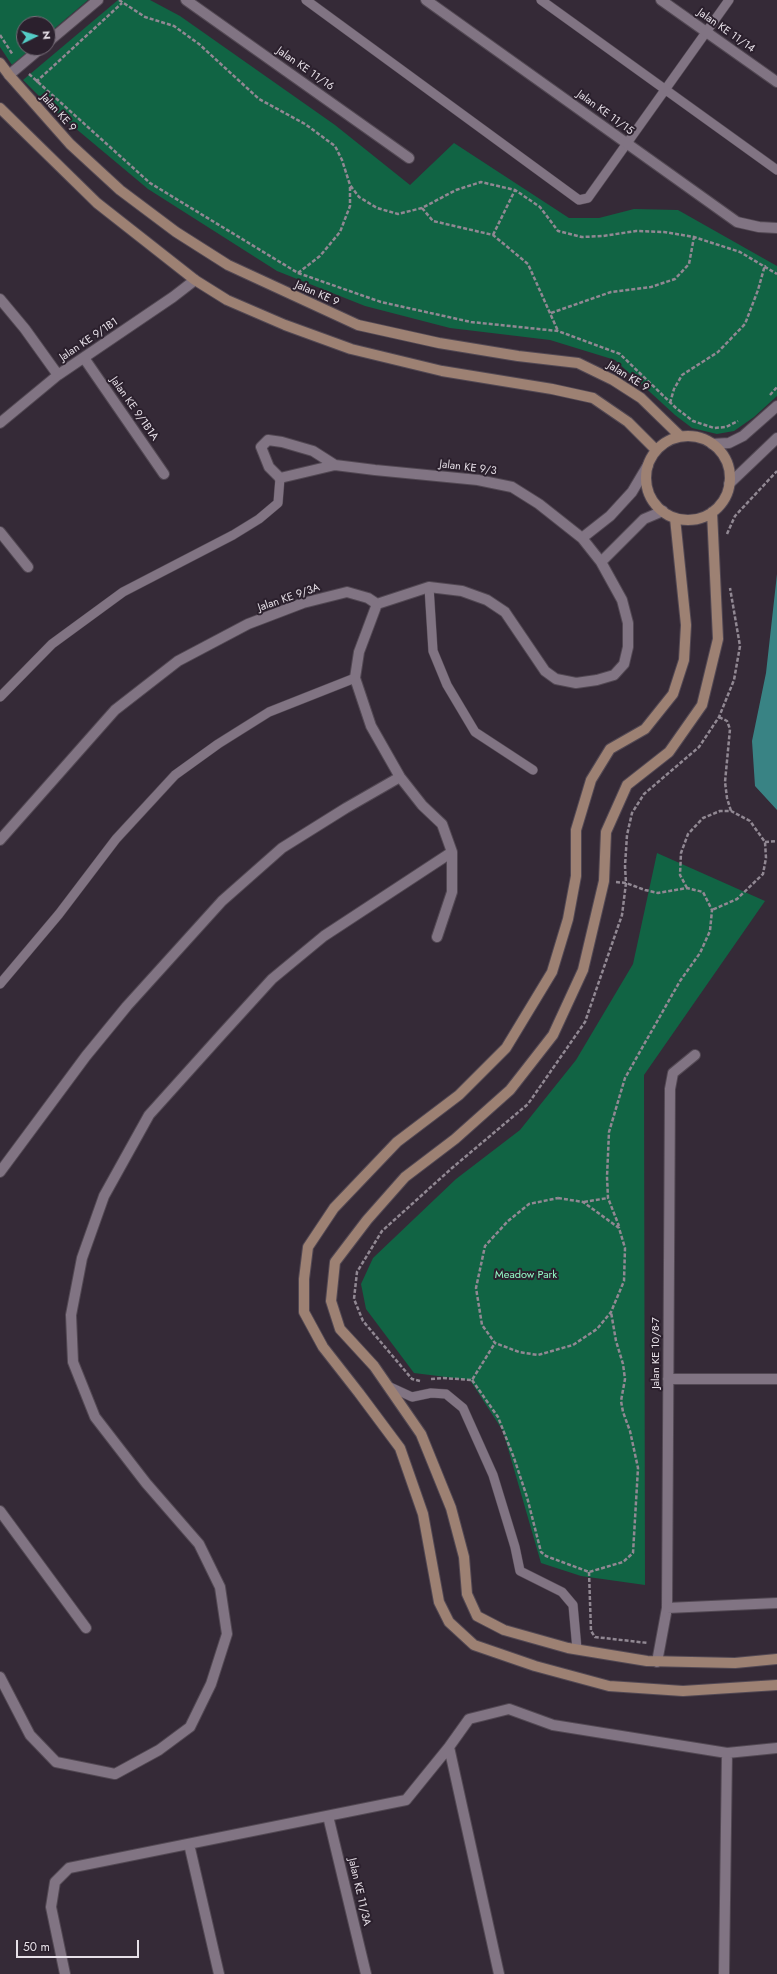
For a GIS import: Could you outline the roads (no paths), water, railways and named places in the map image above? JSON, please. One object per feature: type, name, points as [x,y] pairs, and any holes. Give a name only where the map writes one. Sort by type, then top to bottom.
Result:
[{"type":"street","points":[[56,35],[98,0]]},
{"type":"street","name":"Jalan KE 11/16","points":[[186,0],[409,158]]},
{"type":"street","name":"Jalan KE 11/15","points":[[426,0],[737,222],[759,227],[777,228]]},
{"type":"street","name":"Jalan KE 11/14","points":[[661,0],[777,82]]},
{"type":"street","points":[[9,75],[31,56]]},
{"type":"street","name":"Jalan KE 9","points":[[0,63],[70,144],[120,190],[176,232],[228,265],[358,325],[439,343],[518,356],[578,363],[613,380],[641,398],[680,436]]},
{"type":"street","points":[[0,108],[97,203],[194,280],[235,303],[285,325],[351,349],[442,371],[552,389],[593,398],[628,422],[656,450]]},
{"type":"street","name":"Jalan KE 9/1B1","points":[[0,422],[58,375],[173,297],[194,280]]},
{"type":"street","points":[[0,299],[25,329],[58,375]]},
{"type":"street","name":"Jalan KE 9/1B1A","points":[[84,358],[164,474]]},
{"type":"street","points":[[712,444],[729,443],[743,436],[777,406]]},
{"type":"street","points":[[437,938],[452,892],[452,852],[442,824],[415,797],[400,777],[371,726],[355,678],[359,652],[377,604],[429,587],[462,591],[487,600],[504,612],[545,671],[556,679],[576,683],[597,680],[614,675],[624,664],[628,647],[628,623],[622,600],[601,562],[582,538],[610,516],[632,492],[656,450],[671,439],[680,436],[692,436],[703,438],[712,444],[720,452],[726,462],[729,473],[729,484],[726,495],[712,512],[694,519],[675,518],[663,511],[654,502],[648,491],[646,478],[648,465]]},
{"type":"street","points":[[729,484],[777,438]]},
{"type":"street","name":"Jalan KE 9/3","points":[[335,464],[280,478],[269,467],[261,447],[268,440],[313,451],[335,464],[375,470],[478,480],[512,488],[539,504],[582,538]]},
{"type":"street","points":[[601,562],[644,518],[663,511]]},
{"type":"street","points":[[712,512],[718,639],[702,705],[669,752],[627,785],[606,832],[604,881],[583,970],[553,1035],[510,1090],[455,1139],[405,1177],[367,1220],[335,1262],[331,1301],[340,1329],[374,1366],[421,1434],[451,1508],[464,1557],[467,1594],[477,1616],[504,1630],[577,1649],[657,1662],[735,1663],[777,1659]]},
{"type":"street","points":[[675,518],[686,624],[684,660],[673,694],[645,729],[610,749],[591,780],[576,830],[576,876],[568,919],[552,972],[506,1048],[459,1094],[397,1142],[334,1208],[308,1247],[304,1279],[304,1312],[323,1347],[400,1448],[423,1514],[439,1602],[449,1622],[474,1645],[535,1666],[609,1686],[683,1691],[777,1685]]},
{"type":"street","points":[[0,532],[28,568]]},
{"type":"street","name":"Jalan KE 9/3A","points":[[0,840],[115,710],[178,661],[248,624],[303,603],[347,592],[368,598],[377,604]]},
{"type":"street","points":[[0,1172],[86,1056],[126,1006],[222,901],[282,848],[346,808],[400,777]]},
{"type":"street","points":[[0,1677],[30,1735],[56,1762],[115,1774],[159,1750],[190,1727],[212,1684],[227,1634],[220,1587],[200,1544],[146,1482],[95,1417],[73,1362],[71,1315],[82,1258],[104,1196],[149,1115],[272,979],[324,936],[452,852]]},
{"type":"street","name":"Jalan KE 10/8-7","points":[[657,1662],[667,1608],[670,1089],[673,1073],[695,1055]]},
{"type":"street","points":[[668,1379],[777,1379]]},
{"type":"street","points":[[0,1511],[86,1628]]},
{"type":"street","points":[[667,1608],[777,1603]]},
{"type":"street","points":[[65,1974],[51,1907],[55,1882],[69,1868],[406,1800],[470,1719],[509,1709],[553,1725],[727,1753],[777,1748]]},
{"type":"street","points":[[449,1747],[499,1974]]},
{"type":"street","points":[[724,1974],[727,1753]]},
{"type":"street","name":"Jalan KE 11/3A","points":[[328,1816],[366,1974]]},
{"type":"street","points":[[189,1844],[219,1974]]},
{"type":"lane","points":[[306,0],[579,200],[588,198],[729,0]]},
{"type":"lane","points":[[542,0],[777,170]]},
{"type":"lane","points":[[0,697],[52,644],[122,592],[233,535],[259,519],[278,503],[280,478]]},
{"type":"lane","points":[[429,587],[433,651],[447,685],[475,732],[533,770]]},
{"type":"lane","points":[[0,984],[59,914],[116,839],[176,775],[218,744],[269,712],[355,678]]},
{"type":"lane","points":[[388,1386],[412,1397],[431,1393],[446,1394],[463,1408],[493,1475],[515,1546],[520,1571],[562,1592],[573,1605],[577,1649]]},
{"type":"park label","name":"Meadow Park","points":[[526,1275]]}]
